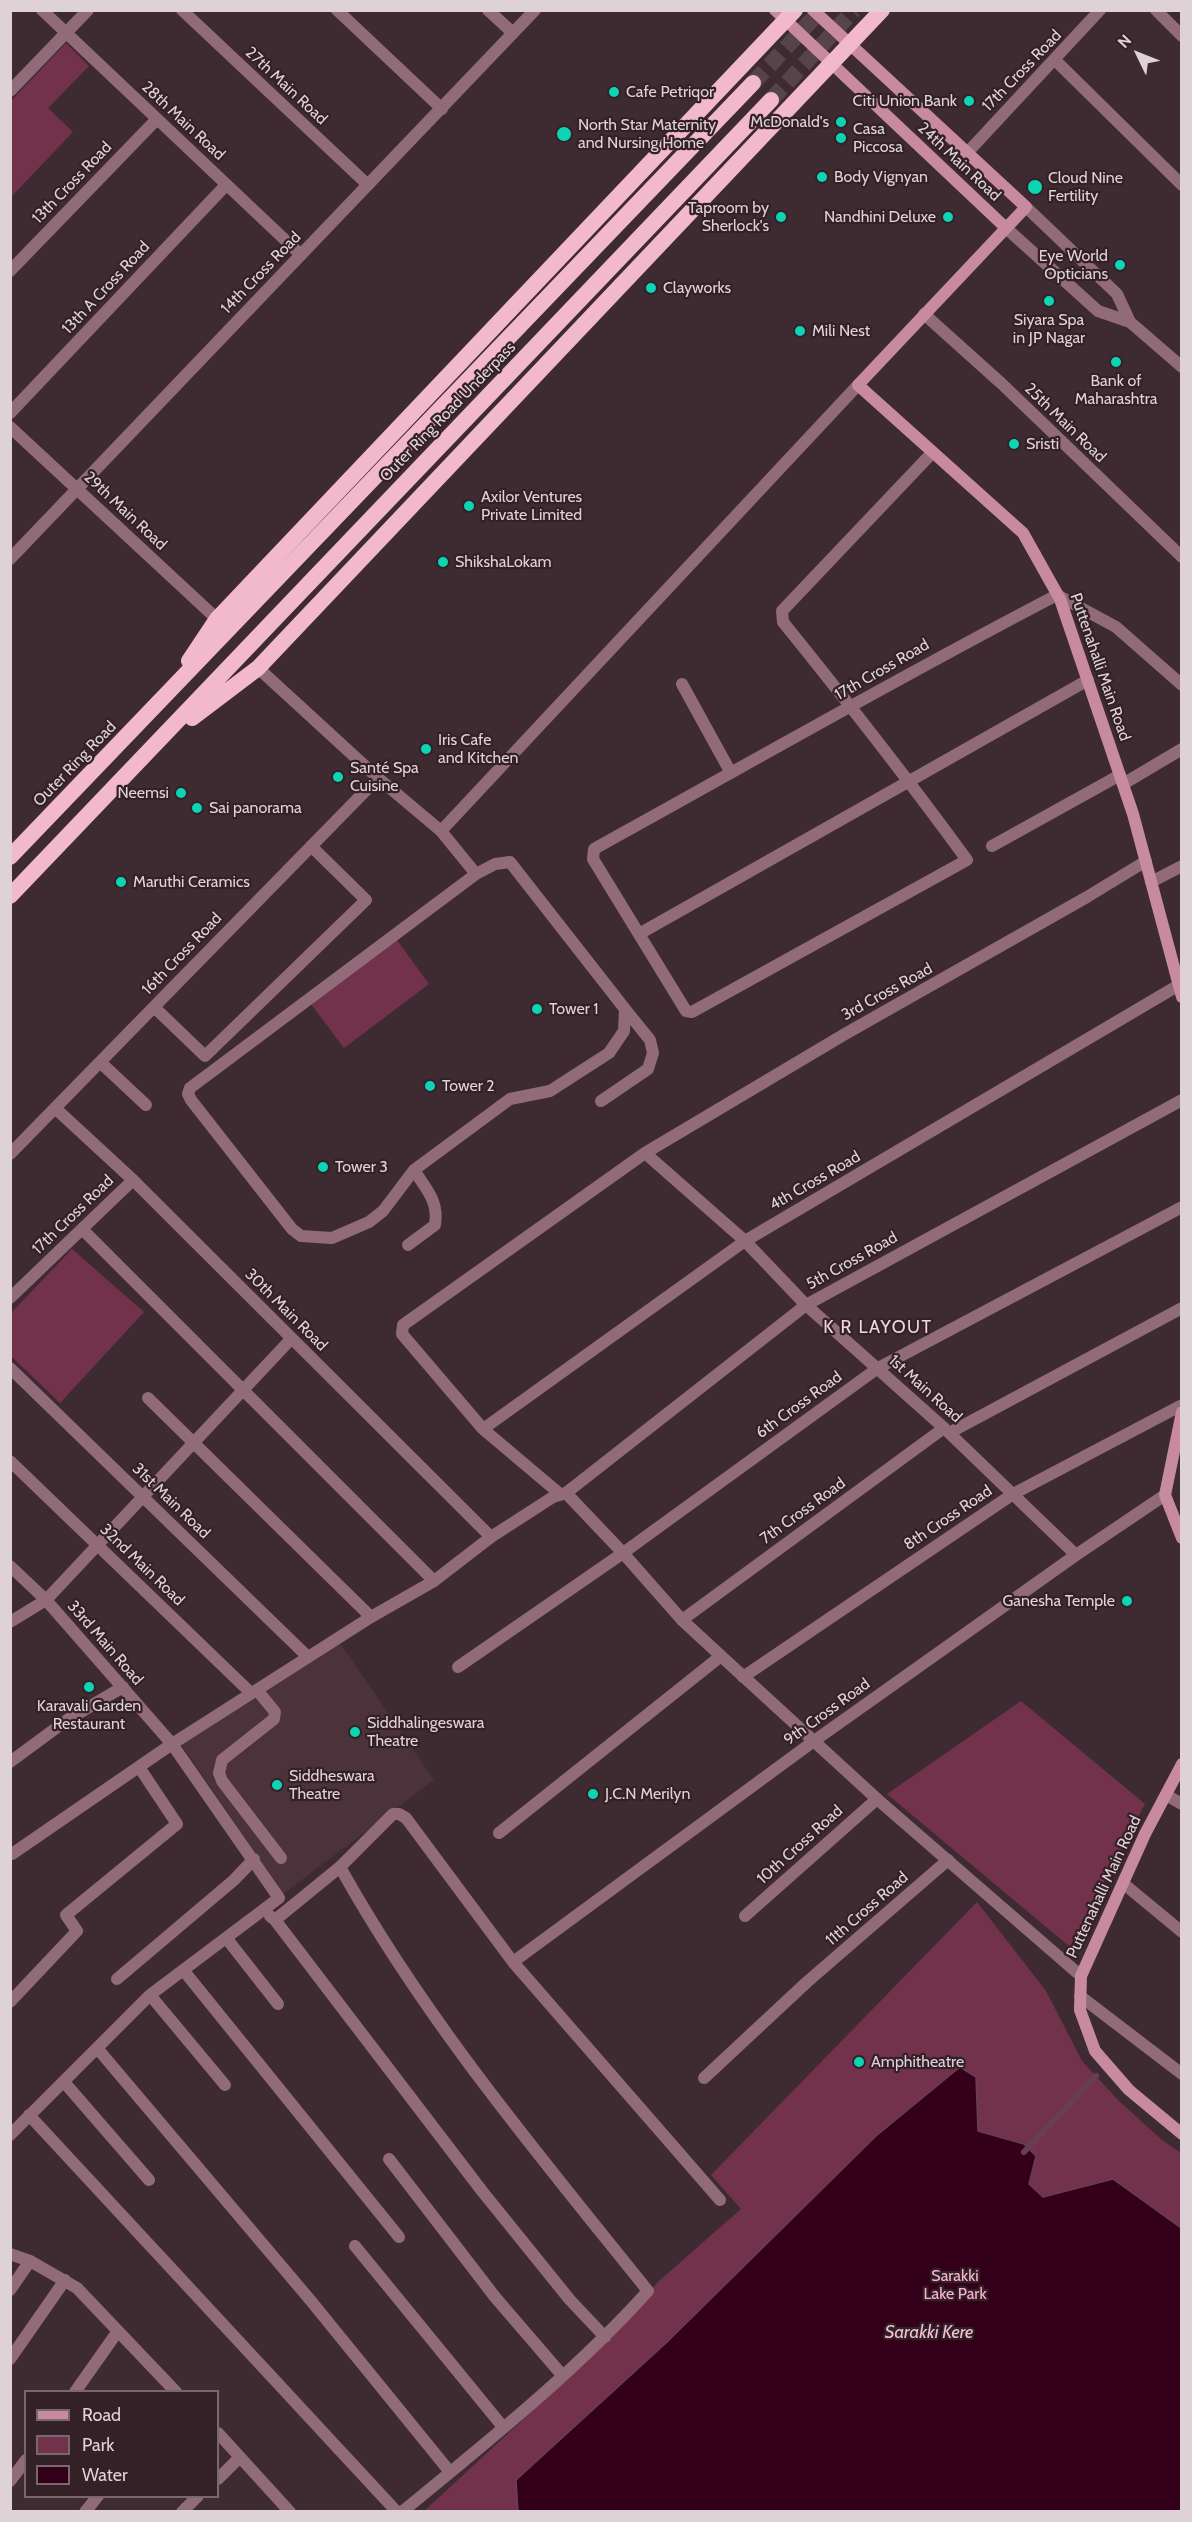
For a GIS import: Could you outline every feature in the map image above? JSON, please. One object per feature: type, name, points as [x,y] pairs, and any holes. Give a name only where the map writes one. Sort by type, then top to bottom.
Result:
[{"type":"highway","points":[[10,896],[151,749],[258,668],[882,10]]},
{"type":"highway","points":[[165,697],[217,619],[785,14]]},
{"type":"highway","name":"Outer Ring Road Underpass","points":[[165,697],[753,83]]},
{"type":"highway","name":"Outer Ring Road Underpass","points":[[151,749],[771,100]]},
{"type":"highway","name":"Outer Ring Road","points":[[10,857],[165,697]]},
{"type":"main road","name":"24th Main Road","points":[[813,10],[1026,207]]},
{"type":"main road","name":"24th Main Road","points":[[785,14],[831,64],[1006,228]]},
{"type":"main road","points":[[858,385],[1026,207]]},
{"type":"main road","name":"Puttenahalli Main Road","points":[[858,385],[1023,533],[1057,595],[1121,780],[1178,968],[1180,991]]},
{"type":"main road","points":[[1182,1412],[1165,1495],[1182,1538]]},
{"type":"main road","name":"Puttenahalli Main Road","points":[[1182,1764],[1145,1834],[1081,1976],[1080,1996],[1080,2010],[1095,2051],[1129,2090],[1182,2134]]},
{"type":"street","name":"28th Main Road","points":[[42,10],[302,255]]},
{"type":"street","points":[[10,91],[88,10]]},
{"type":"street","name":"27th Main Road","points":[[182,10],[369,185]]},
{"type":"street","points":[[337,10],[442,109]]},
{"type":"street","points":[[488,10],[513,33]]},
{"type":"street","name":"14th Cross Road","points":[[10,559],[535,10]]},
{"type":"street","name":"17th Cross Road","points":[[967,153],[1100,10]]},
{"type":"street","points":[[1156,10],[1182,36]]},
{"type":"street","points":[[1055,60],[1182,185]]},
{"type":"street","name":"13th Cross Road","points":[[10,271],[157,119]]},
{"type":"street","name":"13th A Cross Road","points":[[10,413],[226,184]]},
{"type":"street","name":"24th Main Road","points":[[1026,207],[1117,294],[1130,322]]},
{"type":"street","name":"24th Main Road","points":[[1006,228],[1098,311],[1130,322],[1182,367]]},
{"type":"street","name":"25th Main Road","points":[[924,314],[1002,384],[1182,557]]},
{"type":"street","points":[[441,831],[858,385]]},
{"type":"street","name":"29th Main Road","points":[[10,427],[217,619]]},
{"type":"street","points":[[932,453],[782,611],[783,622],[910,781],[967,860],[689,1013],[686,1011],[639,934],[910,781],[1088,680]]},
{"type":"street","points":[[1057,595],[1116,627],[1182,685]]},
{"type":"street","name":"17th Cross Road","points":[[639,934],[593,859],[594,849],[942,655],[1057,595]]},
{"type":"street","points":[[258,668],[378,778],[441,831],[476,874]]},
{"type":"street","points":[[682,684],[731,773]]},
{"type":"street","points":[[992,846],[1182,749]]},
{"type":"street","name":"16th Cross Road","points":[[10,1154],[378,778]]},
{"type":"street","points":[[154,1007],[205,1056],[366,900],[311,846]]},
{"type":"street","name":"3rd Cross Road","points":[[1081,1976],[877,1799],[682,1620],[623,1553],[563,1493],[483,1429],[402,1334],[403,1325],[645,1153],[845,1034],[1087,897],[1146,861]]},
{"type":"street","points":[[601,1101],[648,1069],[653,1053],[650,1040],[510,862],[495,864],[476,874],[458,890],[190,1088],[188,1094],[292,1229],[301,1236],[333,1238],[369,1222],[383,1211],[414,1170],[510,1099],[550,1091],[609,1053],[624,1031],[625,1009]]},
{"type":"street","points":[[1151,882],[1182,866]]},
{"type":"street","name":"4th Cross Road","points":[[483,1429],[745,1241],[1180,991]]},
{"type":"street","points":[[100,1062],[146,1105]]},
{"type":"street","name":"5th Cross Road","points":[[12,1854],[172,1744],[371,1617],[434,1581],[491,1537],[563,1493],[806,1305],[1182,1100]]},
{"type":"street","name":"30th Main Road","points":[[55,1108],[133,1180],[491,1537]]},
{"type":"street","name":"1st Main Road","points":[[645,1153],[745,1241],[806,1305],[946,1430],[1076,1555]]},
{"type":"street","points":[[408,1245],[435,1225],[437,1213],[435,1201],[414,1170]]},
{"type":"street","name":"17th Cross Road","points":[[10,1298],[133,1180]]},
{"type":"street","name":"6th Cross Road","points":[[458,1667],[623,1553],[878,1368],[1182,1207]]},
{"type":"street","points":[[82,1229],[434,1581]]},
{"type":"street","name":"7th Cross Road","points":[[682,1620],[946,1430],[1182,1308]]},
{"type":"street","points":[[10,1622],[46,1600],[291,1339]]},
{"type":"street","name":"31st Main Road","points":[[10,1368],[308,1657]]},
{"type":"street","points":[[148,1398],[371,1617]]},
{"type":"street","name":"8th Cross Road","points":[[743,1677],[1013,1494],[1182,1405]]},
{"type":"street","name":"32nd Main Road","points":[[10,1461],[275,1712],[274,1719],[222,1760],[219,1773],[222,1782],[282,1858]]},
{"type":"street","name":"9th Cross Road","points":[[513,1962],[814,1741],[1076,1555],[1165,1495]]},
{"type":"street","name":"33rd Main Road","points":[[10,1566],[46,1600],[172,1744],[279,1898],[261,1911]]},
{"type":"street","points":[[499,1833],[721,1656]]},
{"type":"street","points":[[10,1762],[67,1720],[123,1687]]},
{"type":"street","points":[[10,2002],[77,1931],[66,1916],[177,1824],[139,1767]]},
{"type":"street","points":[[1167,1795],[1182,1804]]},
{"type":"street","name":"10th Cross Road","points":[[745,1916],[877,1799]]},
{"type":"street","points":[[275,1920],[340,1867],[393,1814],[406,1818],[513,1962],[720,2200]]},
{"type":"street","points":[[117,1979],[234,1880],[254,1859]]},
{"type":"street","name":"11th Cross Road","points":[[704,2078],[807,1982],[948,1860]]},
{"type":"street","points":[[340,1867],[370,1920],[453,2042],[539,2157],[648,2291],[605,2337],[503,2427],[402,2511]]},
{"type":"street","points":[[1124,1884],[1182,1932]]},
{"type":"street","points":[[10,2135],[150,1995],[261,1911],[275,1920],[482,2191],[570,2300],[605,2337]]},
{"type":"street","points":[[226,1939],[278,2004]]},
{"type":"street","points":[[184,1971],[399,2237]]},
{"type":"street","points":[[150,1995],[225,2085]]},
{"type":"street","points":[[1080,1996],[1182,2074]]},
{"type":"street","points":[[97,2048],[311,2301],[450,2472]]},
{"type":"street","points":[[64,2082],[149,2180]]},
{"type":"street","points":[[29,2115],[397,2511]]},
{"type":"street","points":[[389,2159],[495,2297],[562,2375]]},
{"type":"street","points":[[355,2246],[503,2427]]},
{"type":"street","points":[[10,2254],[30,2261],[77,2288],[175,2390]]},
{"type":"street","points":[[10,2290],[30,2261]]},
{"type":"street","points":[[10,2359],[65,2280]]},
{"type":"street","points":[[76,2390],[118,2331]]},
{"type":"street","points":[[219,2434],[290,2511]]},
{"type":"street","points":[[219,2478],[240,2457]]},
{"type":"street","points":[[10,2481],[24,2463]]},
{"type":"street","points":[[85,2511],[96,2498]]},
{"type":"street","points":[[182,2511],[196,2498]]},
{"type":"shaded area","name":"Siddheswara Theatre","points":[[340,1643],[434,1780],[283,1894],[181,1744]]},
{"type":"green space","points":[[66,43],[89,66],[48,108],[73,132],[11,197],[11,101]]},
{"type":"green space","points":[[397,940],[429,984],[344,1048],[311,1004]]},
{"type":"green space","points":[[72,1249],[144,1312],[60,1403],[11,1356],[11,1313]]},
{"type":"green space","points":[[1021,1701],[1145,1804],[1070,1947],[887,1794]]},
{"type":"green space","name":"Sarakki Kere","points":[[977,1902],[1046,1991],[1082,2061],[1118,2100],[1162,2140],[1181,2153],[1181,2511],[423,2512],[604,2345],[659,2281],[741,2209],[711,2175]]},
{"type":"water","name":"Sarakki Kere","points":[[960,2067],[976,2077],[978,2131],[1024,2144],[1036,2156],[1029,2184],[1043,2197],[1113,2179],[1181,2228],[1181,2511],[518,2511],[516,2480],[666,2343],[876,2136]]},
{"type":"waterway","points":[[1024,2152],[1096,2076]]},
{"type":"tunnel","points":[[753,83],[821,10]]},
{"type":"tunnel","points":[[771,100],[854,10]]},
{"type":"place","name":"Cafe Petriqor","points":[[614,92]]},
{"type":"place","name":"Citi Union Bank","points":[[969,101]]},
{"type":"place","name":"McDonald's","points":[[841,122]]},
{"type":"place","name":"North Star Maternity and Nursing Home","points":[[564,134]]},
{"type":"place","name":"Casa Piccosa","points":[[841,138]]},
{"type":"place","name":"Body Vignyan","points":[[822,177]]},
{"type":"place","name":"Cloud Nine Fertility","points":[[1035,187]]},
{"type":"place","name":"Taproom by Sherlock's","points":[[781,217]]},
{"type":"place","name":"Nandhini Deluxe","points":[[948,217]]},
{"type":"place","name":"Eye World Opticians","points":[[1120,265]]},
{"type":"place","name":"Clayworks","points":[[651,288]]},
{"type":"place","name":"Siyara Spa in JP Nagar","points":[[1049,301]]},
{"type":"place","name":"Mili Nest","points":[[800,331]]},
{"type":"place","name":"Bank of Maharashtra","points":[[1116,362]]},
{"type":"place","name":"Sristi","points":[[1014,444]]},
{"type":"place","name":"Axilor Ventures Private Limited","points":[[469,506]]},
{"type":"place","name":"ShikshaLokam","points":[[443,562]]},
{"type":"place","name":"Iris Cafe and Kitchen","points":[[426,749]]},
{"type":"place","name":"Santé Spa Cuisine","points":[[338,777]]},
{"type":"place","name":"Neemsi","points":[[181,793]]},
{"type":"place","name":"Sai panorama","points":[[197,808]]},
{"type":"place","name":"Maruthi Ceramics","points":[[121,882]]},
{"type":"place","name":"Tower 1","points":[[537,1009]]},
{"type":"place","name":"Tower 2","points":[[430,1086]]},
{"type":"place","name":"Tower 3","points":[[323,1167]]},
{"type":"place","name":"Ganesha Temple","points":[[1127,1601]]},
{"type":"place","name":"Karavali Garden Restaurant","points":[[89,1687]]},
{"type":"place","name":"Siddhalingeswara Theatre","points":[[355,1732]]},
{"type":"place","name":"Siddheswara Theatre","points":[[277,1785]]},
{"type":"place","name":"J.C.N Merilyn","points":[[593,1794]]},
{"type":"place","name":"Amphitheatre","points":[[859,2062]]},
{"type":"district","name":"K R LAYOUT","points":[[878,1328]]},
{"type":"park label","name":"Sarakki Lake Park","points":[[955,2285]]}]
